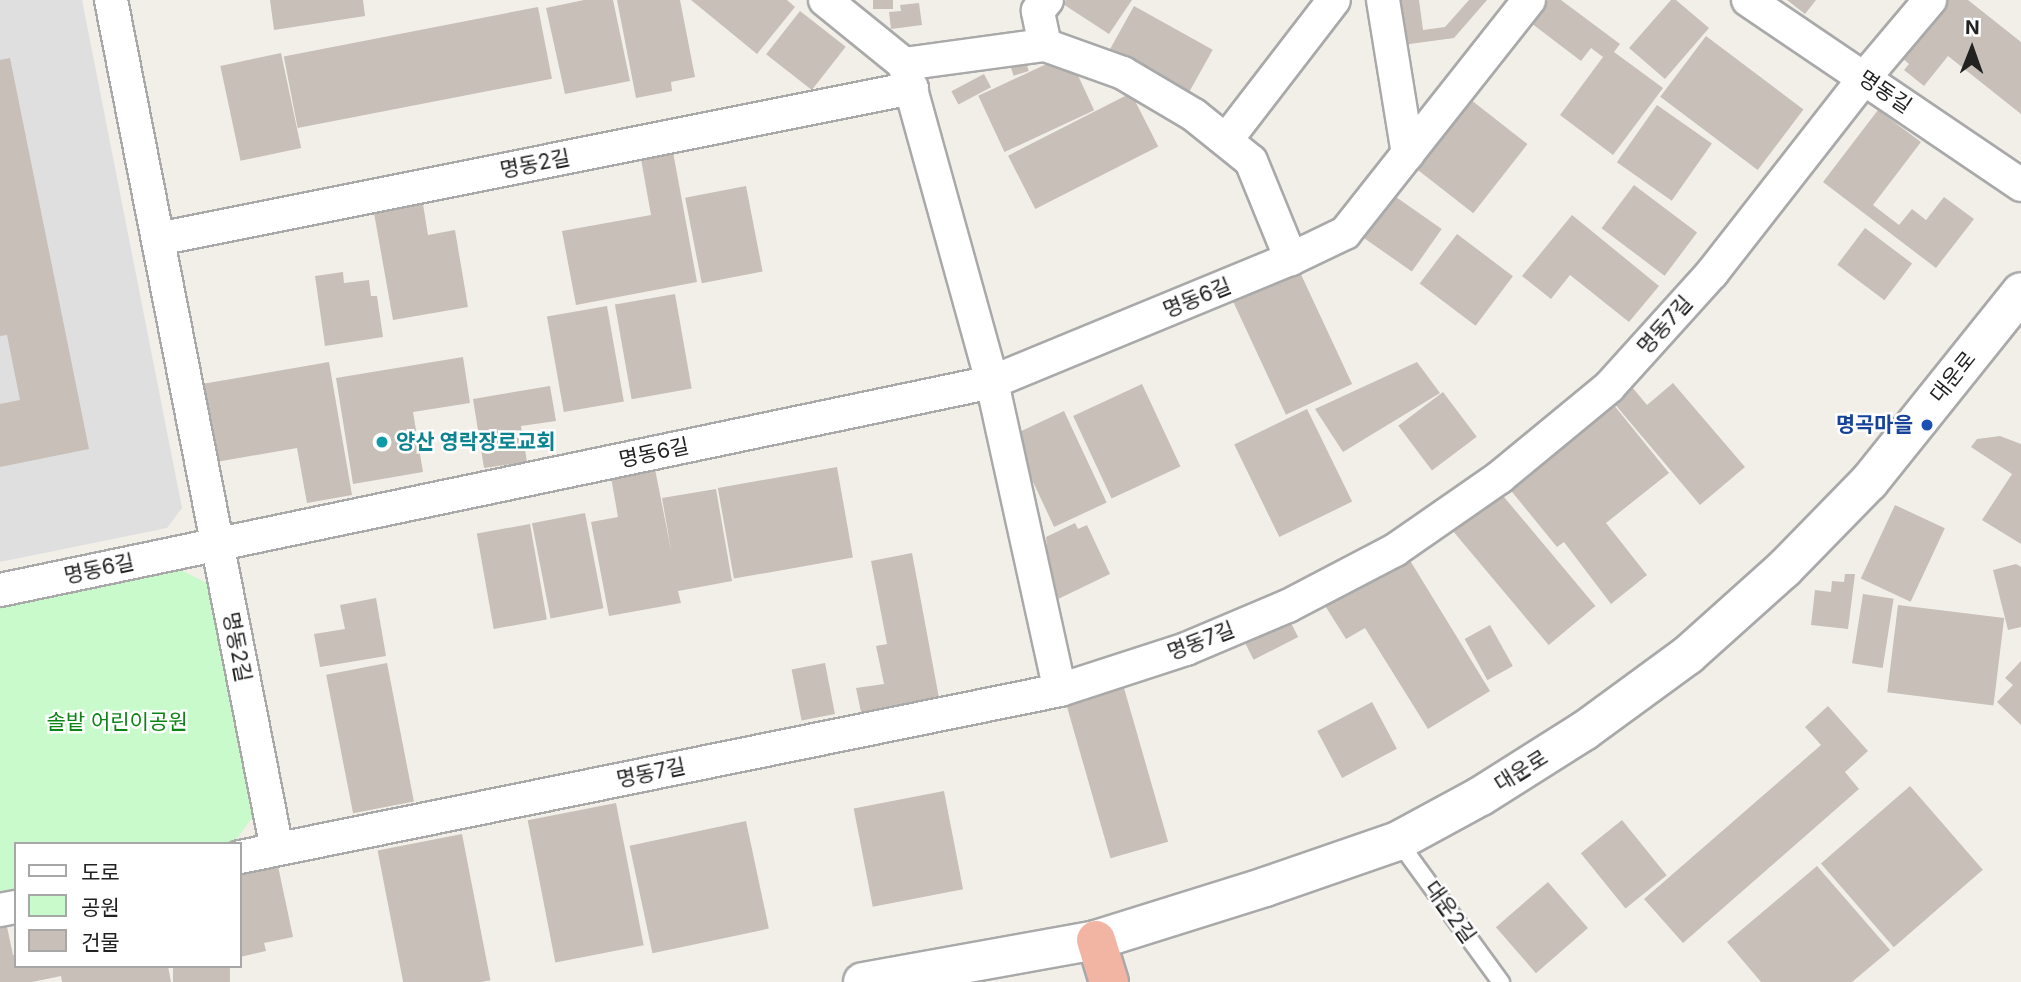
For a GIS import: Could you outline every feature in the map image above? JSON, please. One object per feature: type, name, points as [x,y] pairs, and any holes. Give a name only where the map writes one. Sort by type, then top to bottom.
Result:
[{"type":"highway","points":[[1096,940],[1109,982]]},
{"type":"street","name":"명동2길","points":[[111,0],[276,849]]},
{"type":"street","points":[[825,0],[908,76],[992,382],[1060,690]]},
{"type":"street","points":[[1045,45],[1038,11],[1046,0]]},
{"type":"street","points":[[1227,139],[1334,0]]},
{"type":"street","points":[[1383,0],[1408,154]]},
{"type":"street","name":"명동6길","points":[[0,590],[992,382],[1291,259],[1345,233],[1530,0]]},
{"type":"street","name":"명동길","points":[[1748,0],[2021,185]]},
{"type":"street","name":"명동7길","points":[[242,857],[1060,690],[1186,649],[1288,606],[1395,550],[1500,477],[1609,387],[1712,273],[1865,78],[1930,0]]},
{"type":"street","points":[[908,76],[1045,45],[1123,73],[1194,115],[1251,161],[1291,259]]},
{"type":"street","name":"명동2길","points":[[158,239],[908,76]]},
{"type":"street","name":"대운로","points":[[863,982],[1096,940],[1398,841],[1481,796],[1584,731],[1688,655],[1784,569],[1869,482],[2021,292]]},
{"type":"lane","name":"대운2길","points":[[1398,841],[1501,982]]},
{"type":"shaded area","points":[[0,0],[82,0],[182,508],[167,528],[0,562]]},
{"type":"green space","name":"솔밭 어린이공원","points":[[181,570],[207,583],[254,815],[234,842],[14,842],[14,891],[0,894],[0,605]]},
{"type":"building","points":[[270,0],[363,0],[365,16],[274,30]]},
{"type":"building","points":[[584,0],[613,0],[630,81],[565,94],[546,8]]},
{"type":"building","points":[[617,0],[680,0],[695,77],[671,82],[672,91],[636,98]]},
{"type":"building","points":[[691,0],[787,0],[795,7],[757,54]]},
{"type":"building","points":[[873,0],[893,0],[893,9],[873,9]]},
{"type":"building","points":[[1066,0],[1132,0],[1109,34],[1063,4]]},
{"type":"building","points":[[1389,0],[1419,0],[1423,30],[1445,27],[1469,0],[1487,0],[1454,38],[1395,46]]},
{"type":"building","points":[[1548,0],[1561,0],[1620,44],[1614,52],[1663,88],[1613,155],[1560,115],[1603,57],[1591,48],[1581,61],[1531,23]]},
{"type":"building","points":[[1671,0],[1676,0],[1709,28],[1665,79],[1629,48]]},
{"type":"building","points":[[1787,0],[1816,0],[1805,14]]},
{"type":"building","points":[[1936,0],[1968,0],[2021,42],[2021,114],[1948,56],[1924,86],[1904,70],[1909,64],[1901,57]]},
{"type":"building","points":[[919,3],[922,25],[891,29],[889,12],[901,11],[900,5]]},
{"type":"building","points":[[1134,6],[1213,50],[1188,93],[1110,50]]},
{"type":"building","points":[[538,7],[552,79],[298,128],[284,56]]},
{"type":"building","points":[[800,11],[846,47],[812,90],[766,54]]},
{"type":"building","points":[[1706,36],[1803,109],[1758,170],[1660,97]]},
{"type":"building","points":[[1022,50],[1029,71],[1014,76],[1007,55]]},
{"type":"building","points":[[281,53],[301,148],[241,161],[220,66]]},
{"type":"building","points":[[1068,54],[1094,110],[1004,152],[978,96]]},
{"type":"building","points":[[10,58],[89,449],[0,467],[0,404],[20,400],[7,335],[0,336],[0,60]]},
{"type":"building","points":[[984,74],[991,87],[958,105],[951,91]]},
{"type":"building","points":[[1131,93],[1158,146],[1035,209],[1008,156]]},
{"type":"building","points":[[1466,96],[1527,144],[1473,213],[1412,165]]},
{"type":"building","points":[[1657,105],[1712,143],[1672,201],[1617,162]]},
{"type":"building","points":[[1878,110],[1921,142],[1873,205],[1899,225],[1912,209],[1926,220],[1944,197],[1974,219],[1936,268],[1823,182]]},
{"type":"building","points":[[673,152],[697,282],[576,305],[562,231],[651,215],[641,159]]},
{"type":"building","points":[[1634,185],[1697,233],[1665,276],[1602,228]]},
{"type":"building","points":[[746,186],[763,271],[702,283],[685,198]]},
{"type":"building","points":[[1386,190],[1442,229],[1412,272],[1356,233]]},
{"type":"building","points":[[423,204],[428,235],[455,230],[468,307],[393,320],[374,213]]},
{"type":"building","points":[[1572,215],[1659,286],[1629,322],[1570,275],[1551,299],[1522,276]]},
{"type":"building","points":[[1865,228],[1912,264],[1884,300],[1837,265]]},
{"type":"building","points":[[1457,234],[1513,276],[1476,326],[1420,284]]},
{"type":"building","points":[[1298,268],[1352,384],[1286,415],[1232,299]]},
{"type":"building","points":[[343,272],[344,283],[369,280],[371,296],[377,296],[383,337],[325,346],[315,276]]},
{"type":"building","points":[[675,294],[692,389],[632,399],[615,305]]},
{"type":"building","points":[[607,306],[624,402],[564,412],[547,317]]},
{"type":"building","name":"양산 영락장로교회","points":[[463,357],[470,403],[413,412],[423,472],[353,484],[336,378]]},
{"type":"building","points":[[329,362],[352,495],[307,503],[297,448],[216,462],[202,384]]},
{"type":"building","points":[[1417,362],[1440,393],[1343,452],[1315,409]]},
{"type":"building","points":[[1673,383],[1745,467],[1700,505],[1613,402],[1632,387],[1647,405]]},
{"type":"building","points":[[1142,384],[1180,466],[1112,499],[1073,416]]},
{"type":"building","points":[[550,386],[556,421],[521,426],[527,462],[484,468],[473,399]]},
{"type":"building","points":[[1443,392],[1477,437],[1432,470],[1398,426]]},
{"type":"building","points":[[1613,404],[1669,473],[1606,523],[1647,575],[1611,604],[1564,542],[1557,547],[1508,487]]},
{"type":"building","points":[[1307,409],[1352,502],[1279,537],[1234,445]]},
{"type":"building","points":[[1064,411],[1107,503],[1054,527],[1011,436]]},
{"type":"building","points":[[2000,436],[2021,444],[2021,544],[1982,520],[2012,474],[1971,447],[1977,439]]},
{"type":"building","points":[[837,467],[853,558],[734,579],[718,488]]},
{"type":"building","points":[[655,469],[672,555],[662,498],[716,489],[732,581],[678,591],[681,603],[609,616],[591,522],[618,517],[611,477]]},
{"type":"building","points":[[1499,491],[1595,606],[1549,645],[1452,530]]},
{"type":"building","points":[[1895,505],[1945,528],[1911,602],[1861,578]]},
{"type":"building","points":[[585,513],[604,608],[551,619],[532,523]]},
{"type":"building","points":[[1075,523],[1078,529],[1087,525],[1110,574],[1056,600],[1052,595],[1046,537]]},
{"type":"building","points":[[530,524],[547,620],[494,629],[477,533]]},
{"type":"building","points":[[912,553],[939,698],[861,712],[856,688],[884,684],[876,646],[887,644],[871,561]]},
{"type":"building","points":[[1406,554],[1490,691],[1428,729],[1365,628],[1346,639],[1324,604]]},
{"type":"building","points":[[2016,564],[2021,567],[2021,627],[2008,630],[1993,570]]},
{"type":"building","points":[[1845,574],[1855,574],[1848,629],[1811,625],[1815,590],[1831,592],[1832,581],[1844,582]]},
{"type":"building","points":[[1863,594],[1894,599],[1883,668],[1852,663]]},
{"type":"building","points":[[376,598],[386,656],[320,667],[314,634],[345,629],[340,605]]},
{"type":"building","points":[[1898,605],[2004,618],[1993,705],[1887,692]]},
{"type":"building","points":[[1290,621],[1298,637],[1254,660],[1245,644]]},
{"type":"building","points":[[1490,625],[1513,666],[1487,680],[1465,639]]},
{"type":"building","points":[[2021,661],[2021,725],[1997,702],[2013,685],[2005,678]]},
{"type":"building","points":[[387,663],[414,801],[353,813],[326,675]]},
{"type":"building","points":[[825,663],[835,714],[802,721],[792,669]]},
{"type":"building","points":[[1124,688],[1168,842],[1110,858],[1066,705]]},
{"type":"building","points":[[1372,702],[1397,749],[1342,778],[1317,731]]},
{"type":"building","points":[[1828,706],[1868,751],[1845,772],[1859,789],[1683,943],[1644,899],[1821,745],[1805,727]]},
{"type":"building","points":[[1910,786],[1983,870],[1894,947],[1821,863]]},
{"type":"building","points":[[944,791],[963,889],[873,907],[854,809]]},
{"type":"building","points":[[616,803],[644,945],[555,963],[528,820]]},
{"type":"building","points":[[1622,820],[1667,875],[1625,909],[1581,853]]},
{"type":"building","points":[[746,821],[769,929],[652,953],[630,846]]},
{"type":"building","points":[[462,834],[490,980],[403,982],[378,850]]},
{"type":"building","points":[[278,866],[293,937],[264,943],[266,951],[242,957],[242,874]]},
{"type":"building","points":[[1817,866],[1890,950],[1852,982],[1761,982],[1727,942]]},
{"type":"building","points":[[1548,882],[1588,928],[1536,973],[1496,927]]},
{"type":"building","points":[[6,922],[14,955],[14,968],[168,968],[171,982],[62,982],[61,976],[32,982],[0,982],[0,923]]},
{"type":"building","points":[[173,968],[230,968],[230,982],[173,982]]},
{"type":"place","name":"명곡마을","points":[[1927,425]]},
{"type":"place","name":"양산 영락장로교회","points":[[382,442]]}]
